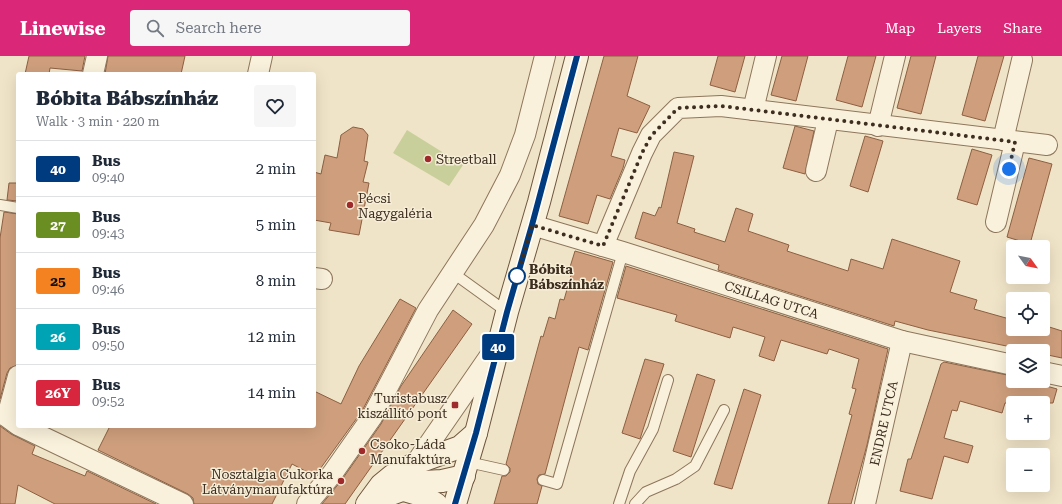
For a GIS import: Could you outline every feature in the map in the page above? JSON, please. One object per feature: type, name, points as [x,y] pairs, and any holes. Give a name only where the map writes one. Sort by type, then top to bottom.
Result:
[{"type":"street","points":[[258,72],[262,56]]},
{"type":"street","points":[[307,504],[332,474],[372,418],[428,310],[484,225],[510,175],[525,135],[546,56]]},
{"type":"street","points":[[455,504],[476,433],[507,312],[577,56]]},
{"type":"street","points":[[752,110],[766,56]]},
{"type":"street","points":[[878,126],[895,56]]},
{"type":"street","points":[[996,222],[1022,60]]},
{"type":"street","points":[[603,246],[642,153],[651,136],[678,108],[721,106],[878,126],[1047,145]]},
{"type":"street","points":[[816,171],[828,120]]},
{"type":"street","name":"CSILLAG UTCA","points":[[532,225],[623,252],[902,342],[1006,364]]},
{"type":"street","points":[[416,463],[499,342]]},
{"type":"street","name":"ENDRE UTCA","points":[[868,504],[902,342]]},
{"type":"street","points":[[1050,373],[1062,376]]},
{"type":"street","points":[[16,383],[7,417],[16,423]]},
{"type":"street","points":[[25,428],[183,504]]},
{"type":"street","points":[[367,503],[382,485],[392,476],[416,463],[460,446],[476,433]]},
{"type":"street","points":[[367,503],[424,482],[442,481],[466,469]]},
{"type":"street","points":[[404,490],[421,495],[436,504]]},
{"type":"lane","points":[[0,206],[16,208]]},
{"type":"lane","points":[[543,480],[557,484],[623,252]]},
{"type":"lane","points":[[453,273],[507,312]]},
{"type":"lane","points":[[619,504],[630,471],[653,429],[668,380]]},
{"type":"lane","points":[[635,504],[646,492],[676,479],[695,466],[724,410]]},
{"type":"lane","points":[[466,469],[504,470]]},
{"type":"green space","name":"Streetball","points":[[407,130],[463,165],[449,186],[393,153]]},
{"type":"building","points":[[29,56],[85,56],[82,71],[50,68],[49,72],[25,72]]},
{"type":"building","points":[[108,56],[185,56],[181,72],[105,72]]},
{"type":"building","points":[[604,56],[638,56],[627,96],[650,106],[637,133],[619,128],[611,156],[625,160],[623,168],[610,199],[597,195],[588,224],[559,216]]},
{"type":"building","points":[[718,56],[745,56],[735,92],[710,85]]},
{"type":"building","points":[[782,56],[808,56],[796,101],[771,95]]},
{"type":"building","points":[[848,56],[876,56],[862,107],[836,100]]},
{"type":"building","points":[[911,56],[936,56],[921,114],[897,108]]},
{"type":"building","points":[[978,56],[1004,56],[985,121],[962,115]]},
{"type":"building","points":[[795,126],[814,131],[805,174],[783,168]]},
{"type":"building","points":[[353,127],[363,129],[368,135],[364,161],[368,162],[363,182],[369,183],[359,235],[329,230],[331,223],[316,220],[316,173],[321,174],[325,155],[337,158],[341,135]]},
{"type":"building","points":[[865,136],[883,141],[868,192],[850,186]]},
{"type":"building","points":[[972,149],[992,155],[977,205],[957,199]]},
{"type":"building","points":[[674,152],[694,156],[677,223],[695,229],[694,232],[725,242],[736,208],[753,214],[748,231],[789,245],[787,251],[848,271],[851,259],[883,269],[892,239],[960,261],[950,292],[977,300],[974,309],[1006,318],[1006,336],[1050,336],[1050,327],[1062,331],[1062,358],[1050,355],[1050,344],[1006,344],[1006,346],[928,330],[895,321],[894,326],[718,270],[719,265],[635,238],[643,212],[655,216],[659,207],[661,208]]},
{"type":"building","points":[[1029,158],[1052,164],[1031,240],[1017,240],[1007,237]]},
{"type":"building","points":[[9,183],[16,183],[16,201],[7,200]]},
{"type":"building","points":[[4,212],[16,214],[16,366],[10,368],[7,373],[0,399],[0,238]]},
{"type":"building","points":[[575,251],[613,262],[588,350],[579,347],[545,474],[539,475],[537,479],[538,484],[542,486],[537,504],[494,504],[502,476],[506,476],[510,472],[510,468],[506,464],[541,336],[543,337],[549,317],[555,319],[560,299],[564,300],[573,268],[570,267]]},
{"type":"building","points":[[626,266],[888,349],[867,445],[851,504],[828,504],[852,415],[849,414],[856,389],[852,388],[859,359],[829,349],[827,354],[781,340],[774,361],[759,356],[765,337],[733,327],[730,338],[675,321],[677,315],[617,298]]},
{"type":"building","points":[[400,299],[416,308],[362,411],[315,476],[292,464],[272,504],[194,504],[193,498],[188,494],[98,450],[109,428],[316,428],[316,392],[341,404],[359,366]]},
{"type":"building","points":[[453,310],[472,324],[345,504],[322,504],[341,481],[381,424],[401,386]]},
{"type":"building","points":[[645,359],[664,364],[640,439],[622,433]]},
{"type":"building","points":[[944,362],[1006,375],[1006,388],[1050,387],[1057,389],[1053,403],[1050,403],[1050,396],[1006,396],[1006,403],[1002,413],[960,401],[957,411],[952,410],[944,438],[973,446],[968,463],[944,456],[932,499],[900,491],[908,459],[911,459],[941,364]]},
{"type":"building","points":[[697,374],[715,380],[691,457],[673,451]]},
{"type":"building","points":[[744,389],[761,395],[732,489],[714,484]]},
{"type":"building","points":[[0,426],[11,434],[35,446],[32,454],[85,476],[87,471],[156,504],[55,504],[18,485],[15,504],[0,504]]},
{"type":"bus line","name":"40","points":[[455,504],[476,433],[507,312],[577,56]]},
{"type":"place","name":"Streetball","points":[[428,159]]},
{"type":"place","name":"Pécsi Nagygaléria","points":[[350,205]]},
{"type":"place","name":"Bóbita Bábszínház","points":[[517,276]]},
{"type":"place","name":"Turistabusz kiszállító pont","points":[[455,405]]},
{"type":"place","name":"Csoko-Láda Manufaktúra","points":[[362,451]]},
{"type":"place","name":"Nosztalgia Cukorka Látványmanufaktúra","points":[[341,481]]},
{"type":"route","points":[[517,276],[515,283],[532,225],[603,246],[642,153],[651,136],[678,108],[693,106],[721,106],[1015,142],[1009,169]]}]
